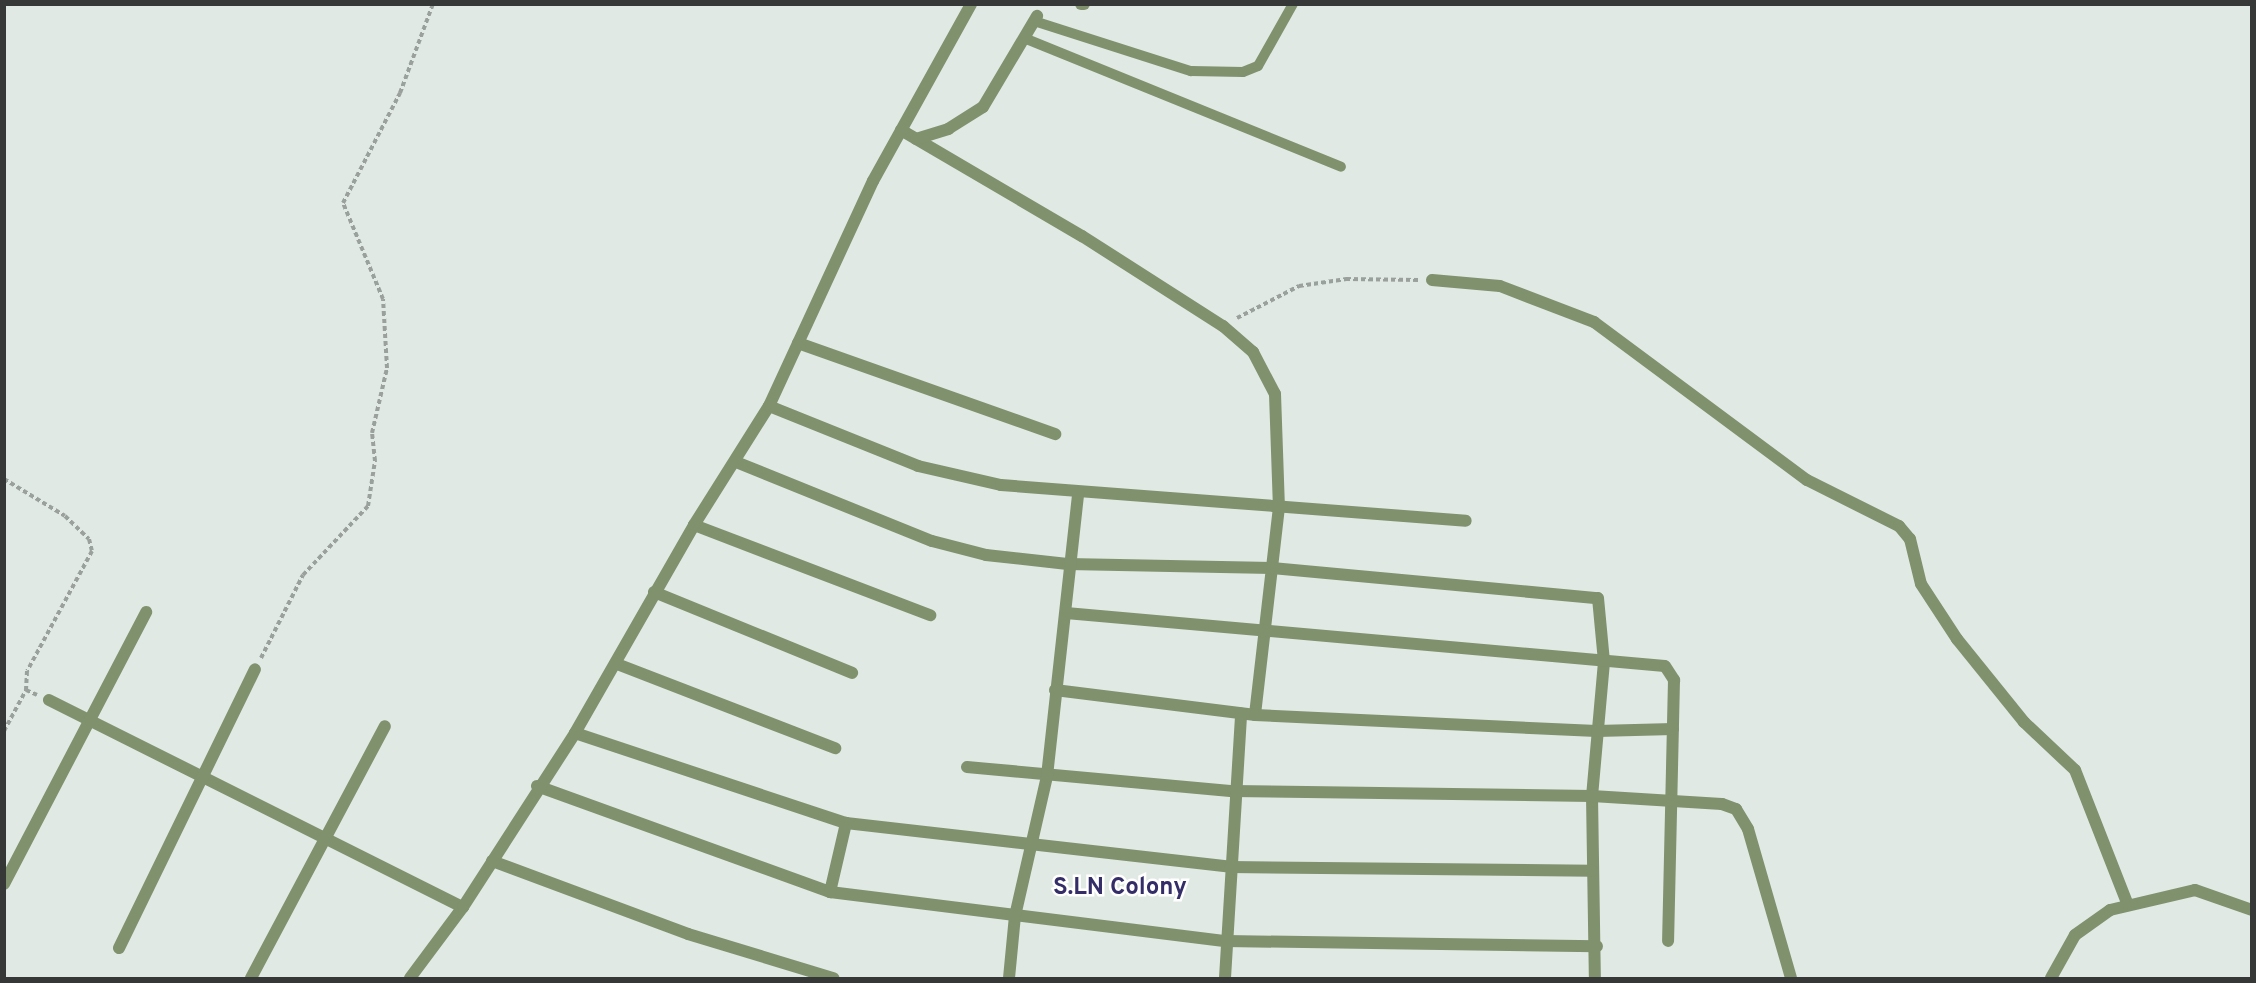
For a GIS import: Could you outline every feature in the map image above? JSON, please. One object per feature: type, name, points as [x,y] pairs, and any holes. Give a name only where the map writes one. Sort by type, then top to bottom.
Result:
[{"type":"street","points":[[410,978],[463,908],[537,786],[575,733],[617,664],[654,592],[769,406],[901,130],[971,4]]},
{"type":"street","points":[[916,139],[948,129],[983,107],[1035,18]]},
{"type":"street","points":[[901,130],[1223,326],[1253,352],[1275,394],[1279,507],[1255,715]]},
{"type":"street","points":[[1432,280],[1500,286],[1594,322],[1807,480],[1899,525],[1910,539],[1921,584],[1957,639],[2024,722],[2075,770],[2128,904]]},
{"type":"street","points":[[798,343],[1055,434]]},
{"type":"street","points":[[769,406],[918,466],[1078,493],[1466,521]]},
{"type":"street","points":[[736,462],[949,547],[1068,564],[1272,568],[1592,595],[1600,601],[1604,662],[1592,796],[1592,871],[1597,946],[1595,978]]},
{"type":"street","points":[[1009,978],[1015,916],[1030,842],[1047,776],[1065,614],[1068,564],[1078,493]]},
{"type":"street","points":[[694,525],[930,615]]},
{"type":"street","points":[[654,592],[852,673]]},
{"type":"street","points":[[4,884],[146,612]]},
{"type":"street","points":[[1065,614],[1669,669],[1674,680],[1668,941]]},
{"type":"street","points":[[617,664],[835,748]]},
{"type":"street","points":[[119,948],[205,778],[255,669]]},
{"type":"street","points":[[1055,690],[1255,715],[1597,731],[1673,729]]},
{"type":"street","points":[[49,700],[463,908]]},
{"type":"street","points":[[1225,978],[1233,791],[1241,713]]},
{"type":"street","points":[[251,978],[385,726]]},
{"type":"street","points":[[575,733],[846,823],[1030,842],[1230,867],[1592,871]]},
{"type":"street","points":[[967,767],[1233,791],[1592,796],[1722,804],[1742,816],[1791,978]]},
{"type":"street","points":[[537,786],[830,892],[1226,941],[1597,946]]},
{"type":"street","points":[[830,892],[846,823]]},
{"type":"street","points":[[492,861],[688,934],[833,978]]},
{"type":"street","points":[[2051,978],[2075,935],[2128,904],[2195,890],[2252,910]]},
{"type":"lane","points":[[1035,18],[1191,71],[1226,73],[1258,66],[1293,4]]},
{"type":"lane","points":[[1024,38],[1341,167]]},
{"type":"path","points":[[255,669],[303,575],[368,506],[375,461],[372,434],[387,368],[383,299],[343,203],[400,93],[433,4]]},
{"type":"path","points":[[1223,326],[1299,286],[1346,279],[1432,280]]},
{"type":"path","points":[[4,479],[65,516],[89,539],[92,551],[27,671],[26,690],[4,731]]},
{"type":"path","points":[[26,690],[49,700]]},
{"type":"district","name":"S.LN Colony","points":[[1120,889]]}]
